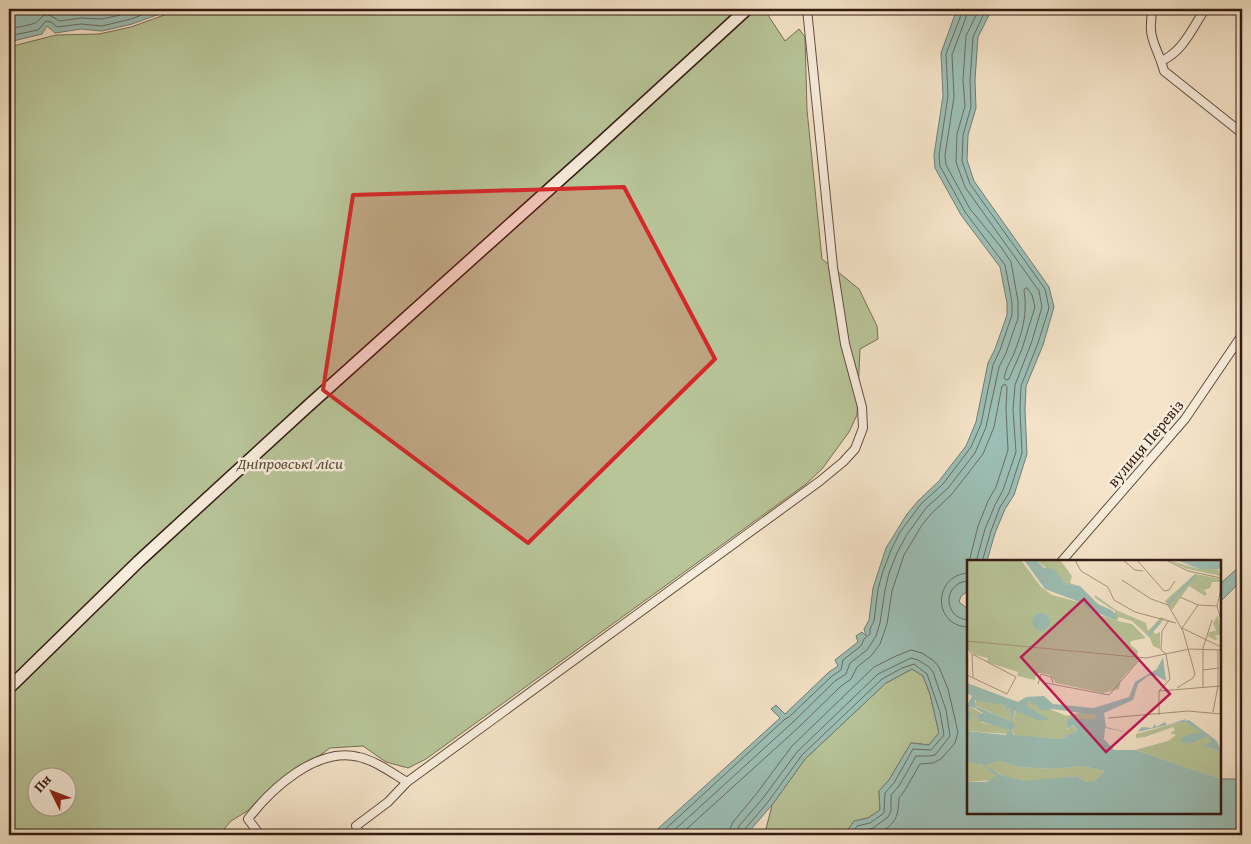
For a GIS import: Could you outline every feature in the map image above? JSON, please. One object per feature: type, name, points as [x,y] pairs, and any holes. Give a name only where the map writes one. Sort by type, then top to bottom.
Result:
[{"type":"main road","points":[[9,688],[139,562],[286,425],[748,9]]},
{"type":"street","points":[[360,833],[356,826],[388,802],[407,782],[820,481],[856,449],[863,428],[862,407],[845,344],[833,267],[807,9]]},
{"type":"street","points":[[1153,9],[1150,23],[1151,39],[1164,71],[1242,135]]},
{"type":"street","points":[[1161,61],[1171,57],[1184,42],[1205,9]]},
{"type":"street","name":"вулиця Перевіз","points":[[1063,560],[1185,419],[1242,335]]},
{"type":"street","points":[[260,835],[248,819],[260,804],[303,768],[321,760],[342,755],[359,756],[407,782]]},
{"type":"highlighted area","points":[[624,187],[715,359],[528,543],[323,390],[353,195]]},
{"type":"green space","name":"Дніпровські ліси","points":[[181,9],[764,9],[785,41],[799,29],[805,37],[807,110],[822,259],[859,289],[877,326],[878,339],[860,349],[857,415],[849,432],[822,469],[806,484],[426,759],[408,768],[386,762],[363,746],[330,748],[259,799],[249,810],[231,821],[219,835],[9,835],[9,47],[56,35],[99,34],[131,27]]},
{"type":"green space","points":[[912,669],[923,676],[930,694],[939,733],[929,745],[911,743],[889,780],[879,791],[880,810],[868,818],[854,821],[844,835],[829,835],[825,831],[822,835],[762,835],[766,829],[772,805],[805,759],[886,683]]},
{"type":"water","points":[[9,9],[173,9],[132,24],[102,31],[81,29],[55,33],[47,26],[42,34],[9,42]]},
{"type":"water","points":[[957,9],[992,9],[978,37],[975,80],[976,108],[968,135],[967,160],[974,181],[1049,287],[1054,307],[1043,345],[1026,386],[1027,454],[1014,495],[1005,509],[995,533],[987,560],[967,560],[967,592],[961,596],[959,602],[967,608],[967,814],[1221,814],[1221,779],[1242,779],[1242,835],[844,835],[854,821],[868,818],[880,810],[879,791],[889,780],[911,743],[929,745],[939,733],[930,694],[923,676],[912,669],[886,683],[805,759],[772,805],[746,835],[651,835],[780,718],[771,709],[776,705],[785,714],[829,672],[838,666],[835,660],[858,642],[856,636],[862,632],[866,636],[864,629],[869,620],[873,588],[886,548],[907,514],[939,481],[966,446],[976,422],[988,363],[1007,315],[1007,303],[1000,267],[961,215],[935,168],[934,155],[943,96],[941,53]]},
{"type":"water","points":[[1242,564],[1242,580],[1221,601],[1221,583]]}]
